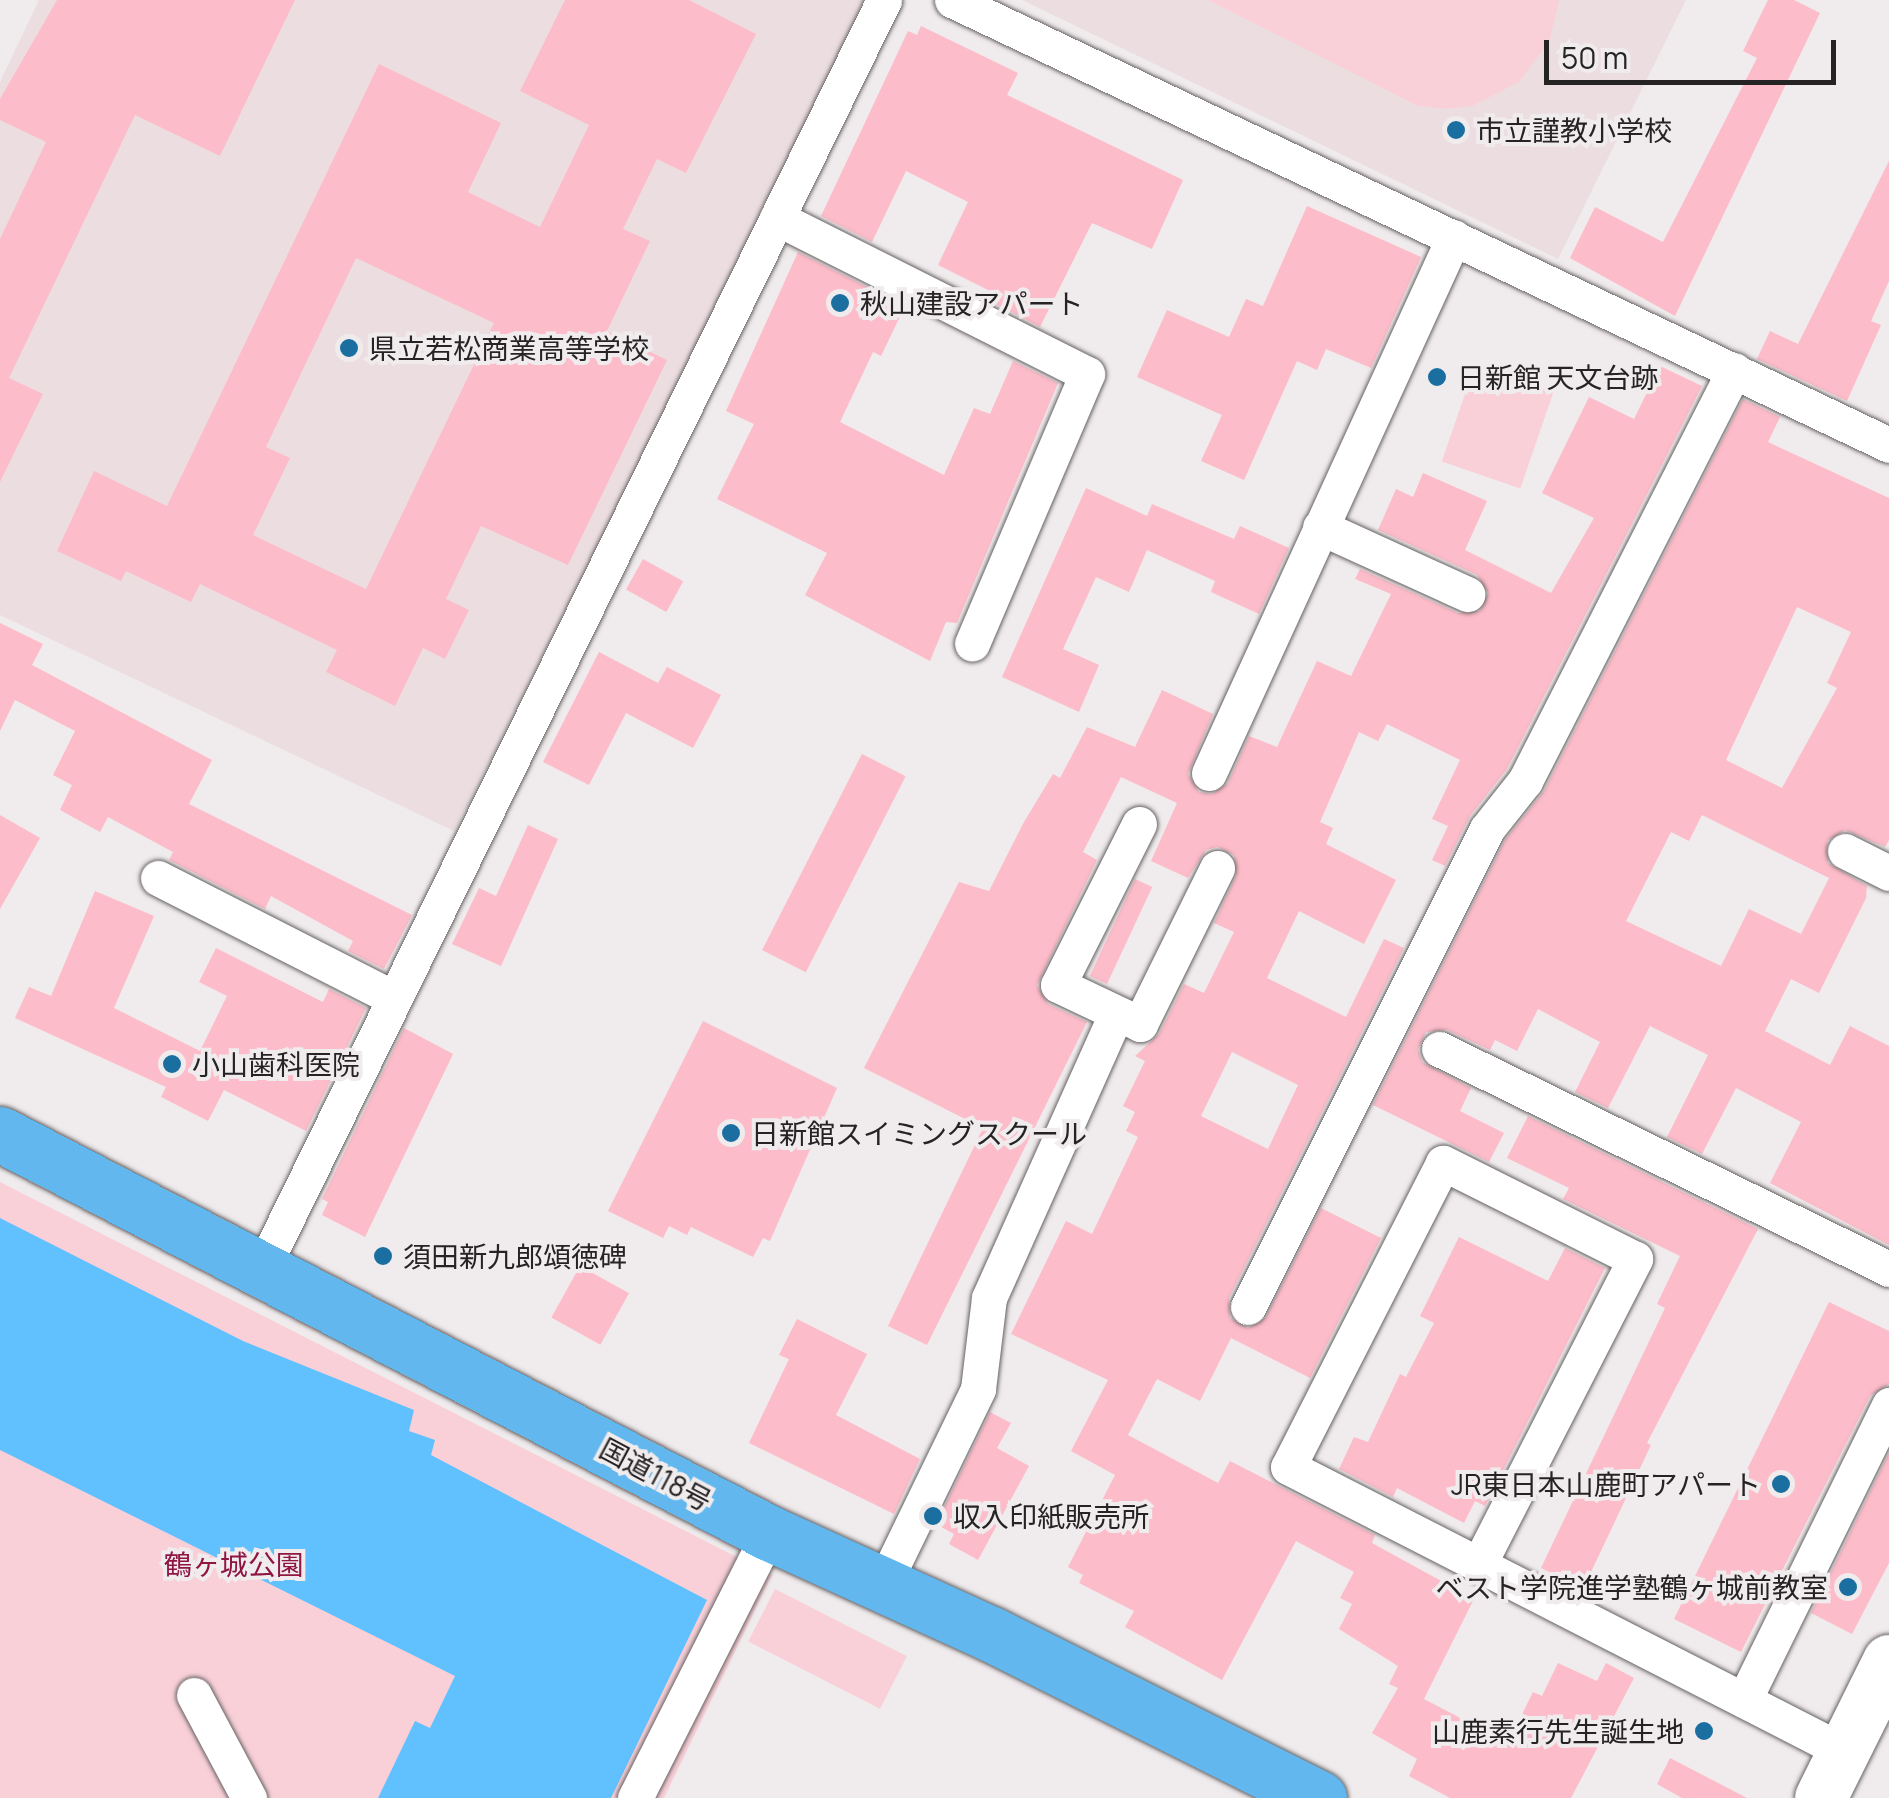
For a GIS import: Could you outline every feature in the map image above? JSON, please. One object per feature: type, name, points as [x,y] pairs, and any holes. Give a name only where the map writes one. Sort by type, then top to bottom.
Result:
[{"type":"highway","name":"国道118号","points":[[0,1134],[263,1267],[769,1534],[883,1585],[1319,1798]]},
{"type":"street","points":[[263,1267],[884,0]]},
{"type":"street","points":[[952,0],[1889,445]]},
{"type":"street","points":[[776,218],[1087,374],[972,642]]},
{"type":"street","points":[[1209,773],[1454,238]]},
{"type":"street","points":[[1248,1308],[1487,829],[1524,781],[1734,370]]},
{"type":"street","points":[[1320,527],[1466,594]]},
{"type":"street","points":[[1140,824],[1058,985],[1140,1024],[1216,868]]},
{"type":"street","points":[[1845,850],[1889,873]]},
{"type":"street","points":[[158,878],[394,998]]},
{"type":"street","points":[[883,1585],[978,1389],[989,1298],[1116,1014]]},
{"type":"street","points":[[1439,1049],[1889,1269]]},
{"type":"street","points":[[1479,1564],[1635,1258],[1443,1163],[1288,1467],[1843,1751]]},
{"type":"street","points":[[1744,1700],[1889,1405]]},
{"type":"street","points":[[635,1798],[769,1534]]},
{"type":"street","points":[[1821,1798],[1889,1661]]},
{"type":"street","points":[[194,1695],[248,1798]]},
{"type":"shaded area","name":"県立若松商業高等学校","points":[[39,0],[872,0],[454,831],[0,615],[0,82]]},
{"type":"shaded area","name":"市立謹教小学校","points":[[1022,0],[1686,0],[1558,259]]},
{"type":"green space","points":[[1208,0],[1559,0],[1550,40],[1519,82],[1472,106],[1445,109],[1418,106]]},
{"type":"green space","points":[[1475,365],[1553,392],[1520,488],[1442,461]]},
{"type":"green space","name":"鶴ヶ城公園","points":[[0,1182],[772,1575],[664,1798],[0,1798]]},
{"type":"green space","points":[[775,1589],[907,1656],[880,1709],[748,1642]]},
{"type":"water","points":[[0,1218],[243,1341],[414,1410],[409,1431],[435,1440],[431,1455],[707,1600],[611,1798],[378,1798],[415,1721],[430,1728],[455,1676],[0,1450]]},
{"type":"building","points":[[57,0],[295,0],[220,156],[135,115],[9,378],[43,394],[0,482],[0,239],[46,142],[0,120],[0,99]]},
{"type":"building","points":[[565,0],[689,0],[756,34],[686,173],[657,159],[623,229],[650,241],[607,331],[667,360],[568,565],[481,526],[446,599],[469,610],[445,659],[423,648],[395,706],[326,672],[337,650],[200,584],[191,602],[126,571],[121,581],[57,551],[94,471],[167,506],[379,64],[501,123],[468,192],[540,227],[589,125],[520,91]],"holes":[[[356,258],[494,323],[366,589],[253,535],[290,458],[266,447]]]},
{"type":"building","points":[[1768,0],[1794,0],[1820,13],[1675,316],[1570,258],[1595,207],[1663,242],[1757,58],[1743,51]]},
{"type":"building","points":[[921,26],[1018,73],[1007,95],[1183,180],[1152,249],[1092,223],[1040,327],[994,303],[998,295],[938,265],[968,202],[906,171],[872,242],[821,216],[908,31],[917,35]]},
{"type":"building","points":[[1889,161],[1889,281],[1871,321],[1881,325],[1847,401],[1757,359],[1770,331],[1798,344]]},
{"type":"building","points":[[1307,206],[1421,257],[1371,368],[1326,349],[1317,370],[1297,361],[1244,480],[1201,461],[1222,415],[1137,377],[1167,310],[1229,337],[1246,299],[1263,306]]},
{"type":"building","points":[[798,252],[905,306],[881,356],[873,352],[840,422],[944,475],[974,408],[990,414],[1013,361],[1058,383],[957,623],[946,622],[930,661],[805,595],[827,553],[717,499],[754,424],[726,411]]},
{"type":"building","points":[[1660,366],[1702,386],[1507,769],[1470,816],[1445,866],[1432,860],[1448,826],[1432,819],[1460,760],[1387,724],[1378,741],[1359,732],[1320,822],[1333,828],[1326,844],[1396,880],[1364,944],[1299,911],[1267,978],[1346,1017],[1384,939],[1404,948],[1229,1298],[1230,1318],[1248,1328],[1266,1317],[1321,1208],[1381,1238],[1310,1378],[1231,1338],[1200,1401],[1157,1379],[1128,1435],[1218,1483],[1230,1461],[1375,1535],[1372,1543],[1474,1599],[1424,1699],[1508,1743],[1533,1692],[1542,1696],[1558,1663],[1597,1681],[1606,1663],[1634,1678],[1571,1798],[1450,1798],[1409,1776],[1417,1759],[1372,1733],[1398,1688],[1389,1684],[1398,1666],[1339,1629],[1352,1604],[1340,1598],[1354,1572],[1296,1541],[1222,1680],[1125,1627],[1134,1611],[1079,1583],[1083,1575],[1068,1567],[1115,1475],[1071,1451],[1108,1380],[1011,1334],[1066,1221],[1092,1234],[1138,1137],[1126,1131],[1135,1112],[1123,1106],[1145,1061],[1135,1056],[1159,1034],[1184,984],[1204,993],[1234,932],[1214,923],[1236,876],[1234,855],[1217,847],[1206,850],[1188,878],[1151,861],[1177,803],[1121,777],[1083,852],[1097,860],[1037,985],[1048,1004],[1087,1022],[927,1345],[888,1326],[983,1128],[864,1068],[959,882],[989,891],[1024,822],[1053,774],[1060,778],[1087,727],[1135,747],[1162,690],[1213,714],[1188,774],[1199,792],[1212,794],[1228,783],[1249,736],[1277,747],[1317,661],[1351,676],[1391,594],[1355,579],[1360,569],[1458,613],[1480,611],[1488,593],[1477,575],[1378,530],[1396,489],[1413,497],[1423,473],[1487,501],[1465,550],[1551,593],[1594,518],[1542,493],[1589,397],[1634,419]],"holes":[[[1232,1052],[1298,1085],[1268,1149],[1201,1116]]]},
{"type":"building","points":[[1743,399],[1780,417],[1768,442],[1889,498],[1889,840],[1885,847],[1845,830],[1827,841],[1828,863],[1867,886],[1866,898],[1819,993],[1791,979],[1765,1031],[1830,1065],[1850,1026],[1889,1046],[1889,1245],[1770,1183],[1801,1122],[1736,1088],[1702,1154],[1667,1137],[1708,1055],[1650,1026],[1608,1108],[1575,1092],[1600,1042],[1538,1009],[1517,1051],[1495,1040],[1490,1050],[1447,1030],[1426,1032],[1418,1049],[1422,1062],[1471,1088],[1460,1111],[1504,1133],[1489,1162],[1373,1105],[1505,840],[1544,791]],"holes":[[[1797,607],[1851,632],[1827,683],[1837,688],[1782,788],[1726,760]],[[1702,815],[1829,878],[1801,934],[1749,909],[1721,966],[1626,921],[1671,832],[1689,841]]]},
{"type":"building","points":[[1086,488],[1147,516],[1152,504],[1234,539],[1240,526],[1289,548],[1259,614],[1211,592],[1215,581],[1147,550],[1129,592],[1096,577],[1063,649],[1099,665],[1079,712],[1002,677]]},
{"type":"building","points":[[643,559],[683,581],[666,612],[626,590]]},
{"type":"building","points":[[0,623],[43,644],[32,665],[212,760],[189,804],[412,915],[384,969],[348,951],[353,941],[271,896],[265,909],[169,860],[173,852],[108,817],[100,832],[60,810],[72,785],[53,775],[75,731],[15,700],[0,731]]},
{"type":"building","points":[[599,652],[658,683],[667,667],[721,695],[693,748],[626,713],[589,785],[543,762]]},
{"type":"building","points":[[862,754],[906,776],[806,972],[762,950]]},
{"type":"building","points":[[0,815],[40,838],[0,909]]},
{"type":"building","points":[[528,825],[558,839],[501,966],[452,944],[479,888],[496,896]]},
{"type":"building","points":[[1135,879],[1152,887],[1107,984],[1090,976]]},
{"type":"building","points":[[95,891],[154,916],[114,1008],[200,1051],[227,996],[199,982],[216,948],[323,1002],[329,989],[366,1008],[306,1131],[224,1090],[208,1121],[161,1097],[166,1087],[15,1018],[29,987],[51,996]]},
{"type":"building","name":"日新館スイミングスクール","points":[[703,1021],[837,1088],[770,1241],[763,1238],[753,1257],[691,1227],[687,1235],[669,1226],[663,1238],[608,1211]]},
{"type":"building","points":[[404,1028],[453,1054],[365,1237],[322,1215],[328,1202],[322,1199]]},
{"type":"building","points":[[1528,1116],[1758,1229],[1647,1443],[1651,1445],[1583,1589],[1541,1568],[1665,1308],[1657,1304],[1680,1256],[1563,1199],[1569,1188],[1507,1158]]},
{"type":"building","points":[[1459,1237],[1548,1281],[1565,1248],[1605,1268],[1485,1506],[1475,1501],[1464,1523],[1397,1488],[1393,1497],[1339,1469],[1354,1437],[1368,1442],[1400,1374],[1406,1377],[1434,1323],[1420,1316]]},
{"type":"building","points":[[580,1266],[629,1293],[600,1345],[551,1318]]},
{"type":"building","name":"JR東日本山鹿町アパート","points":[[1829,1302],[1889,1331],[1889,1384],[1870,1396],[1741,1652],[1674,1619]]},
{"type":"building","points":[[797,1319],[867,1354],[836,1415],[920,1459],[894,1514],[749,1443],[789,1359],[779,1355]]},
{"type":"building","points":[[990,1412],[1011,1423],[997,1448],[1029,1466],[978,1560],[949,1544],[954,1534],[936,1524]]},
{"type":"building","name":"ベスト学院進学塾鶴ヶ城前教室","points":[[1889,1453],[1889,1563],[1852,1634],[1811,1613]]},
{"type":"building","points":[[1670,1758],[1747,1798],[1682,1798],[1657,1784]]},
{"type":"place","name":"市立謹教小学校","points":[[1456,130]]},
{"type":"place","name":"秋山建設アパート","points":[[840,303]]},
{"type":"place","name":"県立若松商業高等学校","points":[[349,348]]},
{"type":"place","name":"日新館 天文台跡","points":[[1437,377]]},
{"type":"place","name":"小山歯科医院","points":[[172,1064]]},
{"type":"place","name":"日新館スイミングスクール","points":[[731,1133]]},
{"type":"place","name":"須田新九郎頌徳碑","points":[[383,1256]]},
{"type":"place","name":"JR東日本山鹿町アパート","points":[[1781,1484]]},
{"type":"place","name":"収入印紙販売所","points":[[933,1516]]},
{"type":"place","name":"ベスト学院進学塾鶴ヶ城前教室","points":[[1848,1587]]},
{"type":"place","name":"山鹿素行先生誕生地","points":[[1704,1731]]}]
